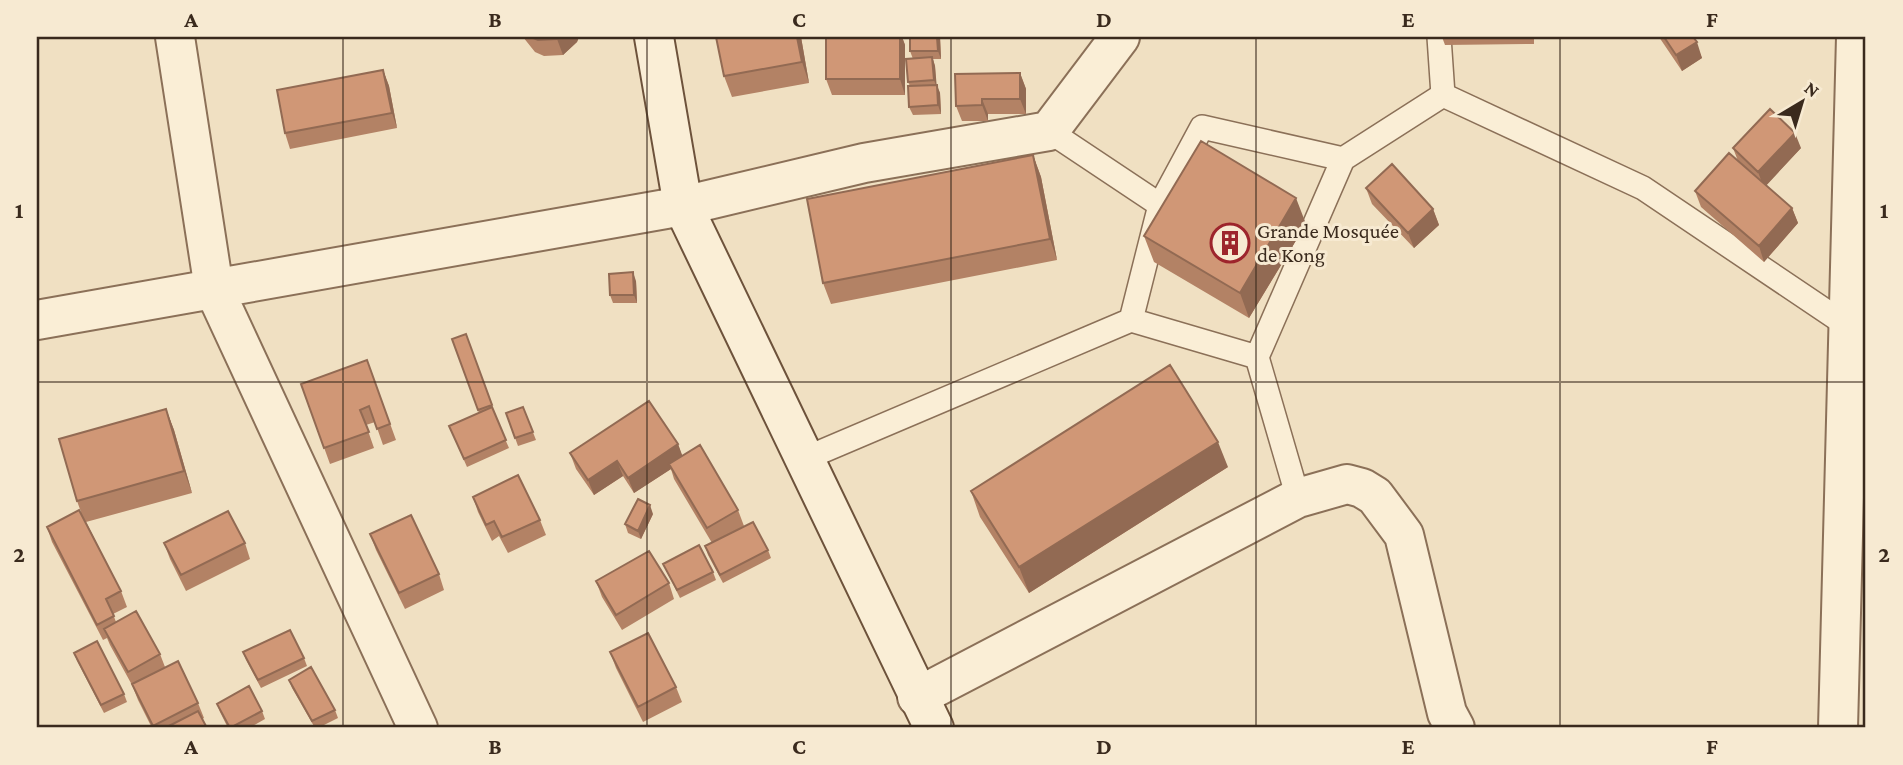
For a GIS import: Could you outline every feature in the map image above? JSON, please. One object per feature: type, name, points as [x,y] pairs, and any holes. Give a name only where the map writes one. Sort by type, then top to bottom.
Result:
[{"type":"street","points":[[175,37],[214,289],[418,728]]},
{"type":"street","points":[[654,37],[683,206],[926,712],[1298,498],[1346,484],[1362,488],[1375,496],[1404,536],[1447,713],[1455,728]]},
{"type":"street","points":[[37,320],[683,206],[864,163],[1049,131],[1120,37]]},
{"type":"street","points":[[1838,728],[1856,37]]},
{"type":"lane","points":[[1439,37],[1443,95]]},
{"type":"lane","points":[[1298,498],[1257,356],[1343,159],[1443,95]]},
{"type":"lane","points":[[1443,95],[1643,188],[1849,326]]},
{"type":"lane","points":[[1131,320],[1160,205],[1202,127],[1343,159]]},
{"type":"lane","points":[[1049,131],[1160,205]]},
{"type":"lane","points":[[804,459],[1131,320],[1257,356]]},
{"type":"building","points":[[531,37],[560,37],[538,40]]},
{"type":"building","points":[[716,37],[797,37],[802,62],[724,76]]},
{"type":"building","points":[[826,37],[900,37],[900,79],[826,79]]},
{"type":"building","points":[[910,37],[937,37],[938,51],[910,51]]},
{"type":"building","points":[[1664,37],[1693,37],[1697,42],[1676,55]]},
{"type":"building","points":[[932,57],[934,80],[908,82],[906,59]]},
{"type":"building","points":[[383,70],[392,113],[285,133],[277,90]]},
{"type":"building","points":[[1020,73],[1020,99],[982,99],[982,105],[956,106],[955,74]]},
{"type":"building","points":[[937,85],[938,105],[909,107],[908,86]]},
{"type":"building","points":[[1770,109],[1795,133],[1758,172],[1733,148]]},
{"type":"building","name":"Grande Mosquée de Kong","points":[[1201,141],[1296,198],[1240,293],[1144,236]]},
{"type":"building","points":[[1729,153],[1792,208],[1759,246],[1695,191]]},
{"type":"building","points":[[1033,155],[1050,239],[823,283],[807,199]]},
{"type":"building","points":[[1392,164],[1433,209],[1408,233],[1366,188]]},
{"type":"building","points":[[633,272],[634,295],[610,295],[609,274]]},
{"type":"building","points":[[466,334],[492,405],[478,410],[452,339]]},
{"type":"building","points":[[367,360],[390,424],[377,429],[369,406],[360,410],[369,432],[324,448],[301,384]]},
{"type":"building","points":[[1170,365],[1218,442],[1019,567],[971,491]]},
{"type":"building","points":[[649,401],[678,444],[628,478],[617,461],[588,480],[570,453]]},
{"type":"building","points":[[492,407],[506,440],[464,459],[449,426]]},
{"type":"building","points":[[523,407],[533,432],[515,438],[506,413]]},
{"type":"building","points":[[166,409],[184,471],[77,501],[59,439]]},
{"type":"building","points":[[700,445],[738,510],[707,528],[669,464]]},
{"type":"building","points":[[518,475],[540,520],[502,537],[494,521],[486,525],[473,497]]},
{"type":"building","points":[[638,499],[650,505],[638,531],[625,524]]},
{"type":"building","points":[[79,510],[121,591],[106,599],[114,616],[97,625],[47,527]]},
{"type":"building","points":[[228,511],[245,543],[181,575],[164,543]]},
{"type":"building","points":[[411,515],[439,574],[399,593],[370,534]]},
{"type":"building","points":[[753,522],[768,550],[720,575],[705,546]]},
{"type":"building","points":[[699,545],[713,572],[677,590],[663,564]]},
{"type":"building","points":[[649,551],[669,583],[616,615],[596,581]]},
{"type":"building","points":[[136,611],[160,654],[128,672],[104,629]]},
{"type":"building","points":[[290,630],[304,658],[258,680],[243,652]]},
{"type":"building","points":[[648,633],[676,687],[638,707],[610,652]]},
{"type":"building","points":[[97,641],[124,694],[101,705],[74,653]]},
{"type":"building","points":[[178,661],[198,703],[153,726],[132,684]]},
{"type":"building","points":[[311,667],[335,710],[312,721],[289,680]]},
{"type":"building","points":[[249,686],[262,711],[230,728],[217,704]]},
{"type":"building","points":[[198,711],[207,728],[165,728]]},
{"type":"place","name":"Grande Mosquée de Kong","points":[[1230,243]]}]
